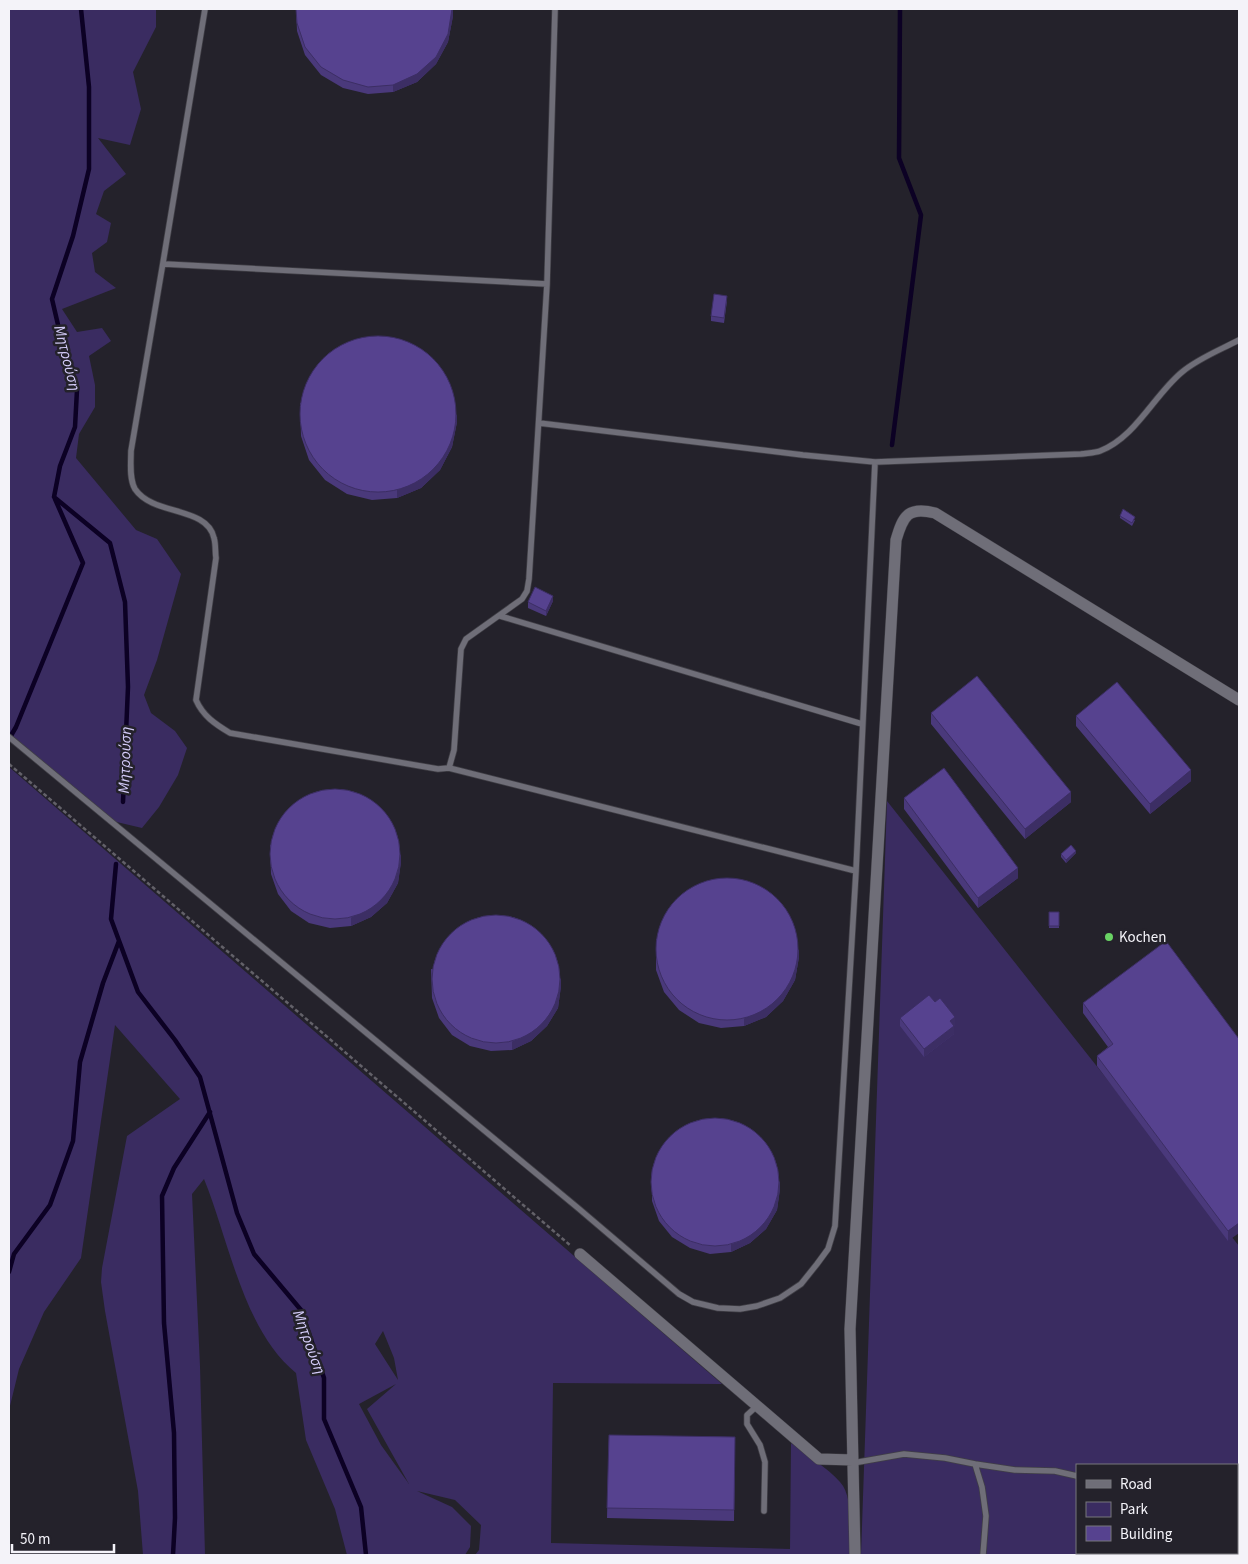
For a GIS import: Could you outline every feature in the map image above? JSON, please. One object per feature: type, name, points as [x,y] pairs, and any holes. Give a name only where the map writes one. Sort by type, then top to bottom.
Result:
[{"type":"street","points":[[855,1555],[850,1329],[896,540],[901,522],[909,513],[924,510],[935,513],[1239,700]]},
{"type":"street","points":[[580,1254],[819,1459],[853,1462]]},
{"type":"lane","points":[[205,9],[164,264],[130,451],[131,472],[135,488],[146,500],[166,509],[191,515],[206,523],[214,537],[216,558],[196,692],[196,700],[200,708],[212,722],[230,733],[438,769],[449,768],[856,871]]},
{"type":"lane","points":[[449,768],[454,750],[461,648],[466,640],[522,599],[527,591],[529,579],[547,284],[555,9]]},
{"type":"lane","points":[[164,264],[547,284]]},
{"type":"lane","points":[[539,423],[875,462],[1081,454],[1100,451],[1120,439],[1140,420],[1182,372],[1199,360],[1239,340]]},
{"type":"lane","points":[[9,738],[570,1201],[679,1294],[705,1306],[740,1309],[757,1306],[780,1298],[801,1284],[828,1249],[835,1226],[856,871],[875,462]]},
{"type":"lane","points":[[500,616],[862,724]]},
{"type":"lane","points":[[757,1406],[747,1415],[747,1424],[760,1446],[766,1462],[764,1510]]},
{"type":"lane","points":[[853,1462],[904,1454],[945,1458],[1015,1470],[1055,1471],[1076,1476]]},
{"type":"lane","points":[[975,1464],[982,1487],[986,1516],[983,1555]]},
{"type":"path","points":[[9,764],[580,1254]]},
{"type":"green space","points":[[9,9],[156,9],[156,27],[133,72],[141,109],[130,145],[98,138],[126,174],[104,191],[96,214],[111,223],[107,242],[92,253],[95,272],[116,288],[62,309],[77,332],[102,328],[111,341],[89,356],[95,385],[95,407],[79,434],[76,458],[136,530],[157,539],[181,574],[157,660],[144,695],[151,713],[175,731],[187,748],[178,775],[159,807],[142,828],[104,819],[9,738]]},
{"type":"green space","points":[[9,767],[722,1384],[553,1383],[551,1543],[790,1549],[791,1443],[829,1472],[840,1482],[844,1489],[850,1517],[850,1555],[475,1555],[479,1550],[481,1525],[455,1500],[417,1491],[452,1507],[471,1526],[470,1547],[465,1555],[347,1555],[335,1509],[306,1440],[296,1373],[278,1355],[250,1309],[204,1179],[192,1194],[200,1366],[205,1555],[143,1555],[138,1491],[105,1311],[101,1282],[102,1268],[127,1136],[180,1099],[115,1025],[81,1258],[44,1312],[19,1369],[9,1410]],"holes":[[[383,1331],[394,1358],[398,1380],[375,1344]],[[396,1384],[367,1409],[409,1484],[381,1445],[359,1404]]]},
{"type":"green space","points":[[887,801],[1239,1246],[1239,1555],[861,1555]]},
{"type":"building","points":[[296,9],[452,9],[448,34],[436,57],[417,74],[393,85],[368,87],[343,80],[321,67],[305,47],[297,23]]},
{"type":"building","points":[[714,294],[727,296],[724,318],[711,316]]},
{"type":"building","points":[[378,336],[408,342],[421,349],[433,359],[443,371],[450,384],[456,414],[450,444],[443,457],[433,469],[421,479],[408,486],[378,492],[348,486],[335,479],[323,469],[313,457],[306,444],[300,414],[306,384],[313,371],[323,359],[335,349],[348,342]]},
{"type":"building","points":[[1123,509],[1135,517],[1132,523],[1120,516]]},
{"type":"building","points":[[535,587],[553,596],[546,611],[528,602]]},
{"type":"building","points":[[977,676],[1071,792],[1025,829],[931,713]]},
{"type":"building","points":[[1117,682],[1191,770],[1150,804],[1076,716]]},
{"type":"building","points":[[944,768],[1018,868],[978,898],[904,798]]},
{"type":"building","points":[[335,789],[348,790],[360,794],[381,808],[395,829],[399,841],[399,867],[395,879],[381,900],[360,914],[348,918],[335,919],[322,918],[310,914],[289,900],[275,879],[271,867],[270,854],[271,841],[275,829],[289,808],[310,794],[322,790]]},
{"type":"building","points":[[1071,845],[1076,851],[1066,860],[1061,854]]},
{"type":"building","points":[[727,878],[741,879],[754,884],[766,890],[777,899],[786,910],[792,922],[797,935],[797,963],[792,976],[786,988],[777,999],[766,1008],[754,1014],[741,1019],[727,1020],[713,1019],[700,1014],[688,1008],[677,999],[668,988],[662,976],[657,963],[656,949],[657,935],[662,922],[668,910],[677,899],[688,890],[700,884],[713,879]]},
{"type":"building","points":[[1049,912],[1059,912],[1059,926],[1049,926]]},
{"type":"building","points":[[496,915],[521,919],[542,933],[556,954],[560,979],[556,1004],[542,1025],[521,1039],[496,1043],[471,1039],[450,1025],[436,1004],[432,979],[436,954],[450,933],[471,919]]},
{"type":"building","points":[[1166,941],[1239,1039],[1239,1223],[1228,1231],[1097,1056],[1113,1044],[1083,1003]]},
{"type":"building","points":[[929,995],[935,1002],[940,998],[955,1017],[950,1021],[954,1026],[924,1049],[900,1018]]},
{"type":"building","points":[[715,1118],[739,1123],[760,1137],[774,1158],[779,1182],[774,1206],[760,1227],[739,1241],[715,1246],[691,1241],[670,1227],[656,1206],[651,1182],[656,1158],[670,1137],[691,1123]]},
{"type":"building","points":[[609,1435],[735,1437],[734,1510],[607,1508]]},
{"type":"waterway","name":"Μητρούση","points":[[81,9],[89,87],[89,169],[73,236],[52,299],[62,342],[77,390],[75,427],[60,466],[54,497],[110,543],[125,602],[128,687],[123,802]]},
{"type":"waterway","points":[[892,445],[921,215],[899,158],[900,9]]},
{"type":"waterway","points":[[9,739],[16,727],[83,563],[55,499]]},
{"type":"waterway","name":"Μητρούση","points":[[116,864],[111,919],[138,992],[175,1040],[200,1077],[237,1213],[254,1254],[301,1310],[324,1378],[324,1419],[361,1507],[366,1555]]},
{"type":"waterway","name":"Μητρούση","points":[[9,1272],[14,1254],[50,1205],[73,1141],[80,1062],[103,983],[119,941]]},
{"type":"waterway","name":"Μητρούση","points":[[173,1555],[175,1518],[174,1433],[164,1323],[162,1196],[174,1168],[210,1112]]},
{"type":"place","name":"Kochen","points":[[1109,937]]}]
